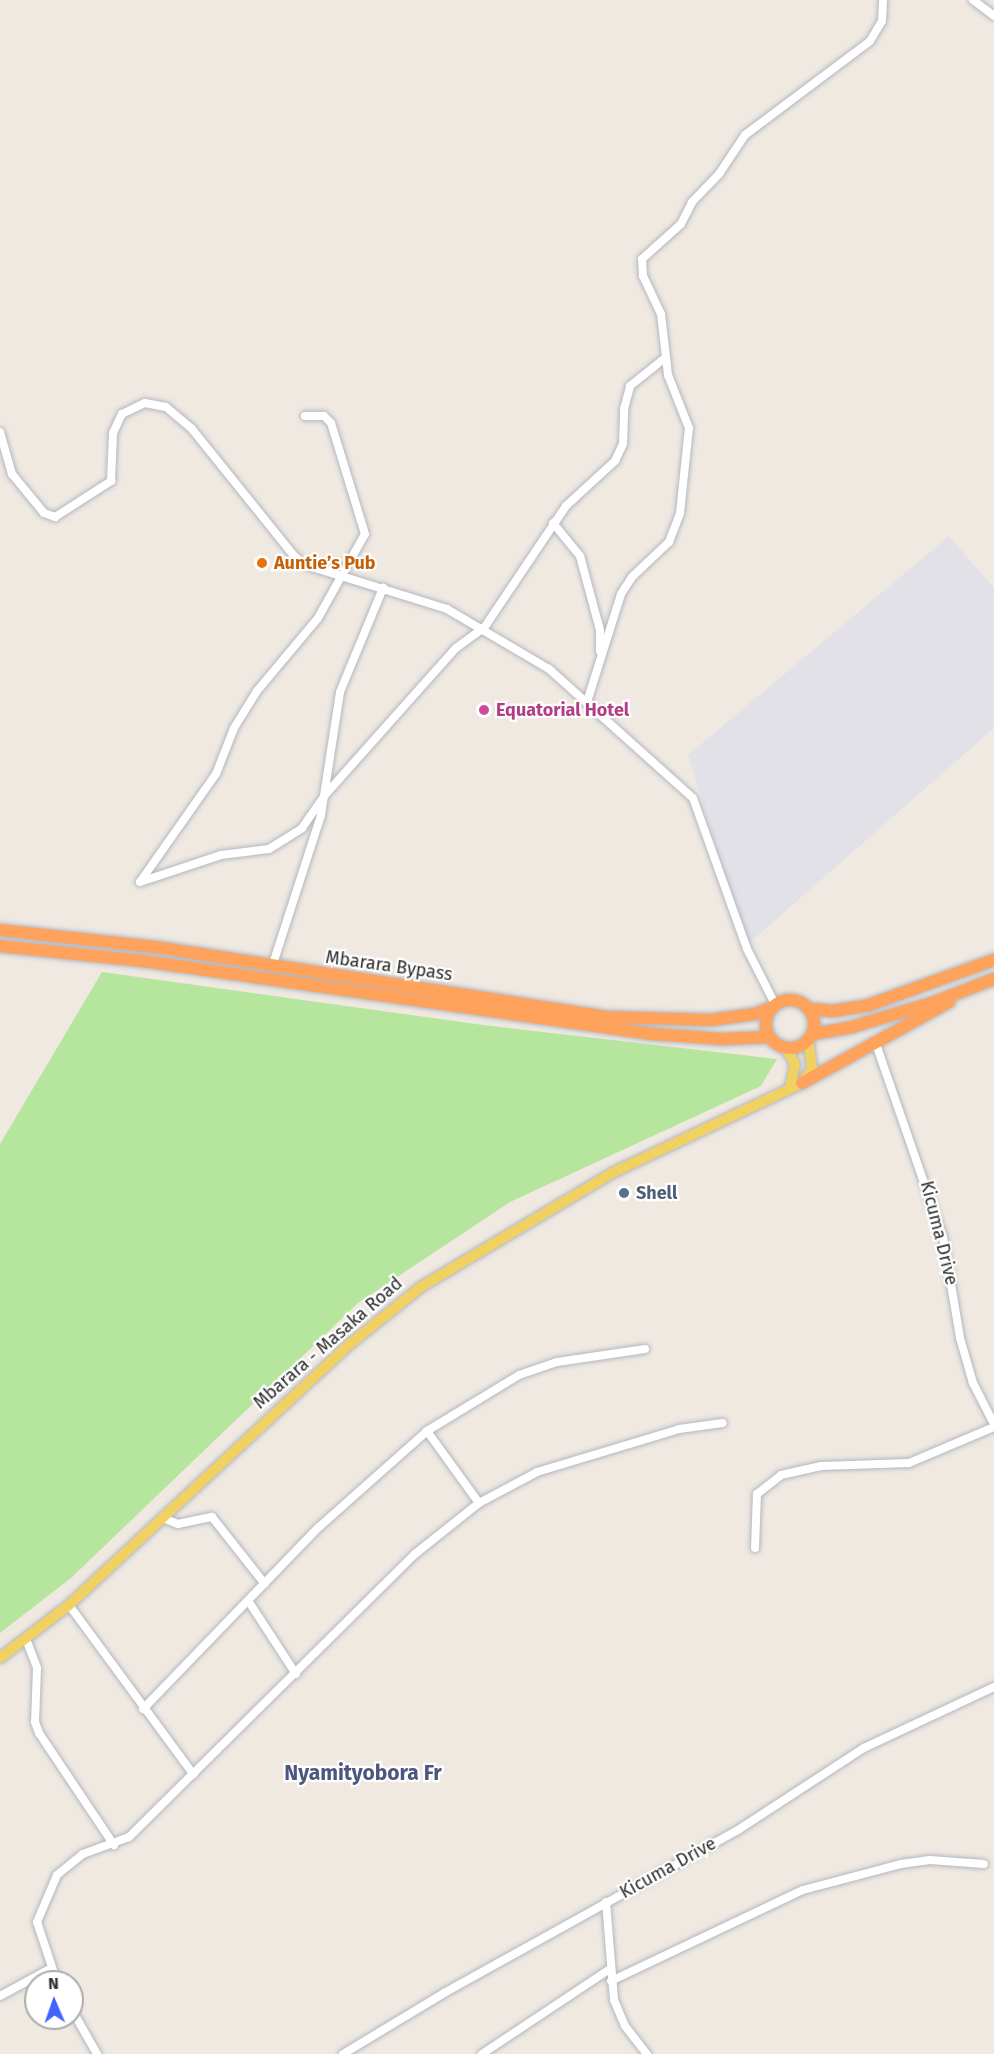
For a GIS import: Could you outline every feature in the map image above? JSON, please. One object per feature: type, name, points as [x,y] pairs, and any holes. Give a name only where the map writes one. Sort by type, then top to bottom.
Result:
[{"type":"highway","name":"Mbarara Bypass","points":[[0,930],[155,947],[272,967],[647,1020],[711,1020],[755,1014],[774,1006]]},
{"type":"highway","name":"Mbarara Bypass","points":[[0,946],[143,961],[652,1034],[723,1040],[769,1036]]},
{"type":"highway","points":[[994,960],[869,1005],[834,1011],[810,1009],[796,1000],[774,1006],[766,1021],[769,1036],[786,1048],[810,1037],[900,1013],[994,979]]},
{"type":"highway","points":[[802,1083],[905,1029],[965,991]]},
{"type":"highway","points":[[810,1009],[814,1021],[810,1037]]},
{"type":"highway","points":[[900,1013],[907,1023],[905,1029]]},
{"type":"main road","points":[[802,1083],[812,1068],[810,1037]]},
{"type":"main road","points":[[786,1048],[795,1064],[790,1089]]},
{"type":"main road","name":"Mbarara - Masaka Road","points":[[0,1658],[69,1605],[350,1344],[421,1287],[612,1173],[802,1083]]},
{"type":"street","points":[[587,702],[621,594],[632,577],[669,542],[680,513],[689,428],[665,358],[661,314],[643,276],[642,259],[646,251],[681,224],[692,202],[719,174],[745,135],[870,41],[882,21],[882,0]]},
{"type":"street","points":[[973,0],[994,16]]},
{"type":"street","points":[[305,416],[324,416],[331,423],[365,534],[346,570],[338,576],[318,618],[257,691],[234,728],[216,774],[140,882],[221,855],[269,849],[302,828],[325,795],[456,648],[484,628],[553,523],[620,453],[630,386],[665,358]]},
{"type":"street","points":[[0,432],[12,474],[44,513],[55,517],[111,481],[113,433],[122,414],[145,403],[166,407],[192,429],[294,556],[338,576],[447,609],[484,628],[549,669],[693,798],[747,949],[774,1006]]},
{"type":"street","points":[[553,523],[580,556],[600,630],[600,662]]},
{"type":"street","points":[[272,967],[325,795],[340,692],[383,588]]},
{"type":"street","name":"Kicuma Drive","points":[[876,1044],[943,1237],[960,1338],[973,1383],[994,1426]]},
{"type":"street","points":[[144,1709],[319,1527],[427,1431],[519,1375],[557,1362],[645,1349]]},
{"type":"street","points":[[0,1996],[50,1969],[37,1922],[47,1891],[67,1863],[129,1837],[415,1554],[479,1503],[537,1472],[578,1458],[679,1429],[723,1423]]},
{"type":"street","points":[[755,1548],[757,1494],[781,1475],[821,1466],[909,1463],[994,1426]]},
{"type":"street","points":[[427,1431],[479,1503]]},
{"type":"street","points":[[163,1518],[178,1524],[212,1517],[265,1584]]},
{"type":"street","points":[[249,1602],[296,1674]]},
{"type":"street","points":[[69,1605],[193,1774]]},
{"type":"street","points":[[26,1639],[37,1668],[35,1722],[39,1733],[114,1845]]},
{"type":"street","name":"Kicuma Drive","points":[[343,2054],[606,1902],[738,1830],[864,1748],[994,1687]]},
{"type":"street","points":[[611,1981],[803,1890],[901,1864],[930,1860],[984,1864]]},
{"type":"street","points":[[606,1902],[611,1981],[625,2026],[647,2054]]},
{"type":"street","points":[[482,2054],[610,1969]]},
{"type":"street","points":[[83,2030],[97,2054]]},
{"type":"shaded area","points":[[949,536],[994,588],[994,728],[747,945],[688,755]]},
{"type":"green space","points":[[102,972],[483,1025],[777,1059],[761,1086],[510,1202],[358,1303],[71,1578],[0,1633],[0,1144]]},
{"type":"place","name":"Auntie’s Pub","points":[[262,563]]},
{"type":"place","name":"Equatorial Hotel","points":[[484,710]]},
{"type":"place","name":"Shell","points":[[624,1193]]},
{"type":"district","name":"Nyamityobora Fr","points":[[363,1773]]}]
